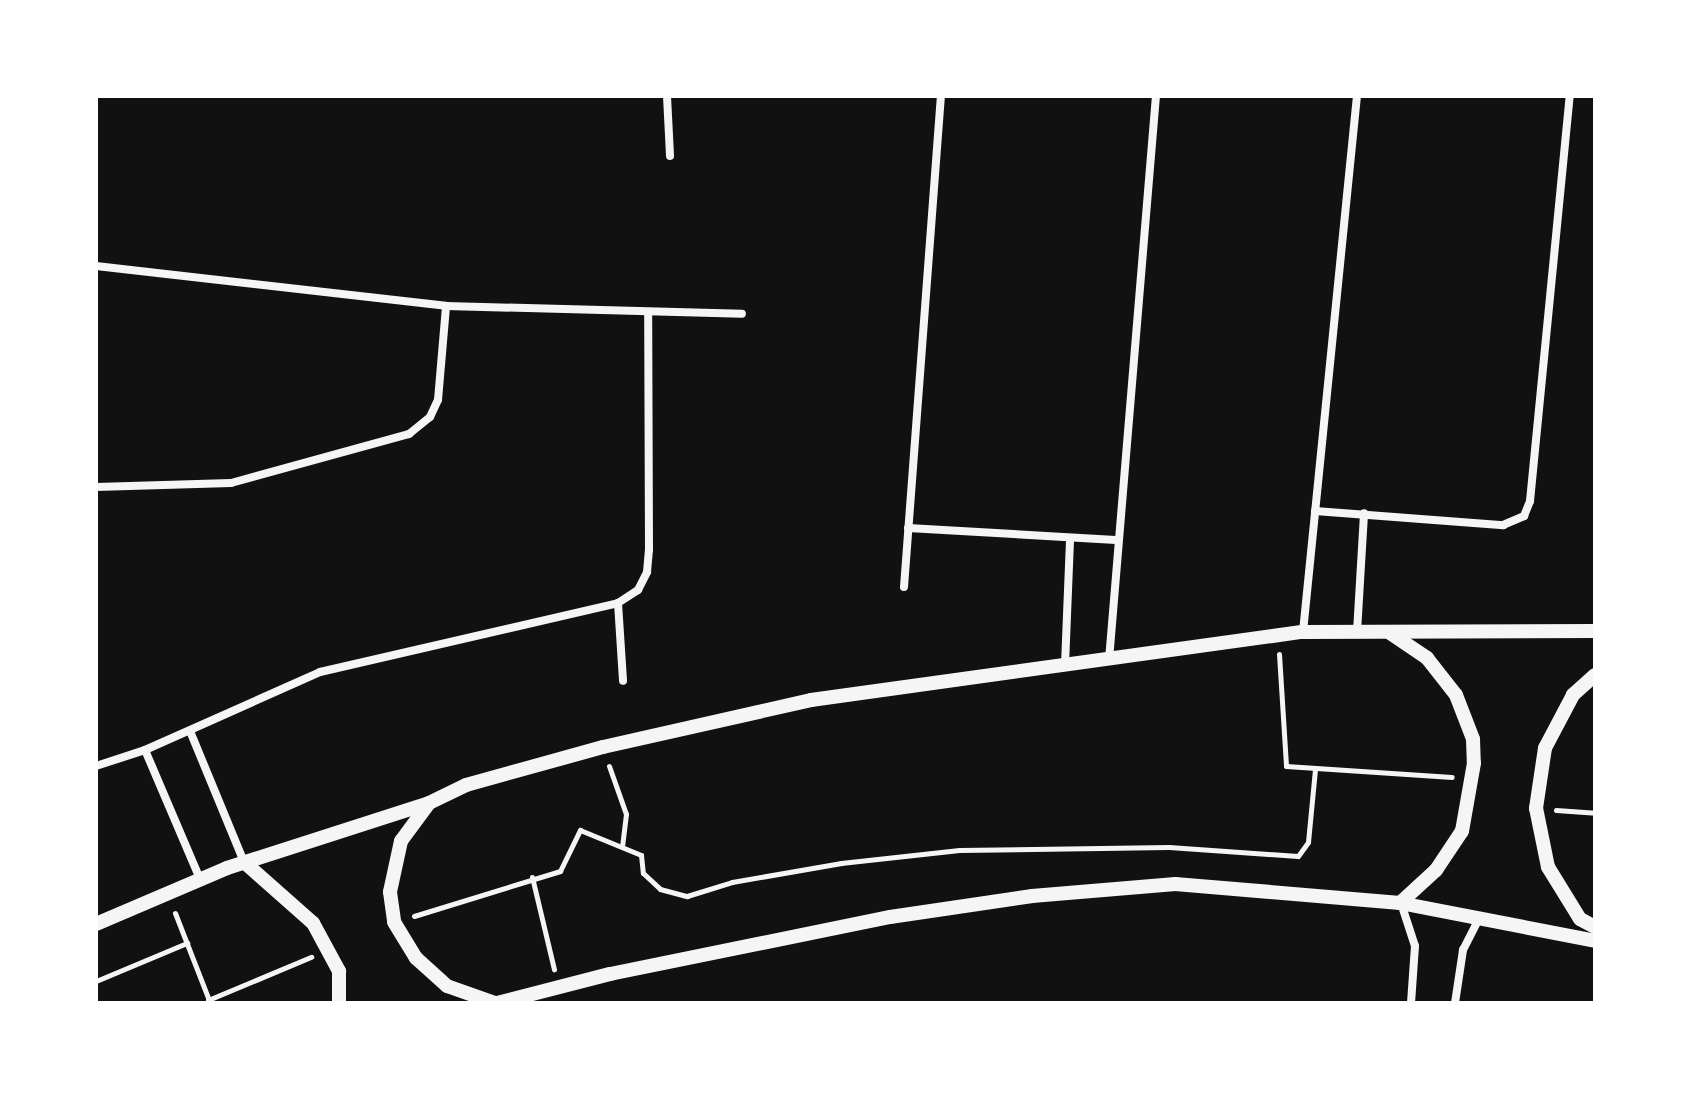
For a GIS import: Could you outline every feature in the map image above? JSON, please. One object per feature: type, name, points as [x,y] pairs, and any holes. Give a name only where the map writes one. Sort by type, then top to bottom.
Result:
[{"type":"street","points":[[667,96],[670,156]]},
{"type":"street","points":[[904,587],[941,96]]},
{"type":"street","points":[[1109,661],[1116,540],[1156,96]]},
{"type":"street","points":[[1303,632],[1357,96]]},
{"type":"street","points":[[1315,511],[1503,525],[1524,516],[1530,501],[1570,96]]},
{"type":"street","points":[[96,266],[446,306],[742,314]]},
{"type":"street","points":[[96,487],[231,483],[409,434],[430,417],[438,400],[446,306]]},
{"type":"street","points":[[96,766],[145,750],[320,672],[618,603],[638,590],[647,572],[648,313]]},
{"type":"street","points":[[1357,632],[1364,513]]},
{"type":"street","points":[[908,528],[1116,540]]},
{"type":"street","points":[[1065,665],[1070,538]]},
{"type":"street","points":[[618,603],[623,681]]},
{"type":"street","points":[[96,924],[244,862],[429,803],[466,785],[603,747],[811,700],[1303,632],[1595,631]]},
{"type":"street","points":[[1388,632],[1427,658],[1456,695],[1473,739],[1474,778],[1462,831],[1436,870],[1400,903]]},
{"type":"street","points":[[1595,675],[1573,695],[1545,748],[1536,808],[1548,867],[1580,919],[1595,927]]},
{"type":"street","points":[[190,731],[244,862],[299,908],[330,948],[339,971],[339,1003]]},
{"type":"street","points":[[145,750],[200,879]]},
{"type":"street","points":[[429,803],[401,841],[390,892],[394,922],[416,958],[447,986],[496,1003],[558,987],[890,917],[1032,896],[1175,884],[1400,903],[1595,941]]},
{"type":"street","points":[[1400,903],[1415,946],[1411,1003]]},
{"type":"street","points":[[1455,1003],[1463,950],[1480,917]]},
{"type":"path","points":[[1277,637],[1286,766],[1474,778]]},
{"type":"path","points":[[603,747],[626,814],[622,846]]},
{"type":"path","points":[[394,922],[532,877],[560,871],[580,830],[641,855],[643,873],[660,889],[687,896],[732,882],[841,863],[959,850],[1169,847],[1298,856],[1308,842],[1315,769]]},
{"type":"path","points":[[1536,808],[1595,813]]},
{"type":"path","points":[[532,877],[558,987]]},
{"type":"path","points":[[168,893],[209,1001],[330,948]]},
{"type":"path","points":[[96,981],[187,943]]}]
